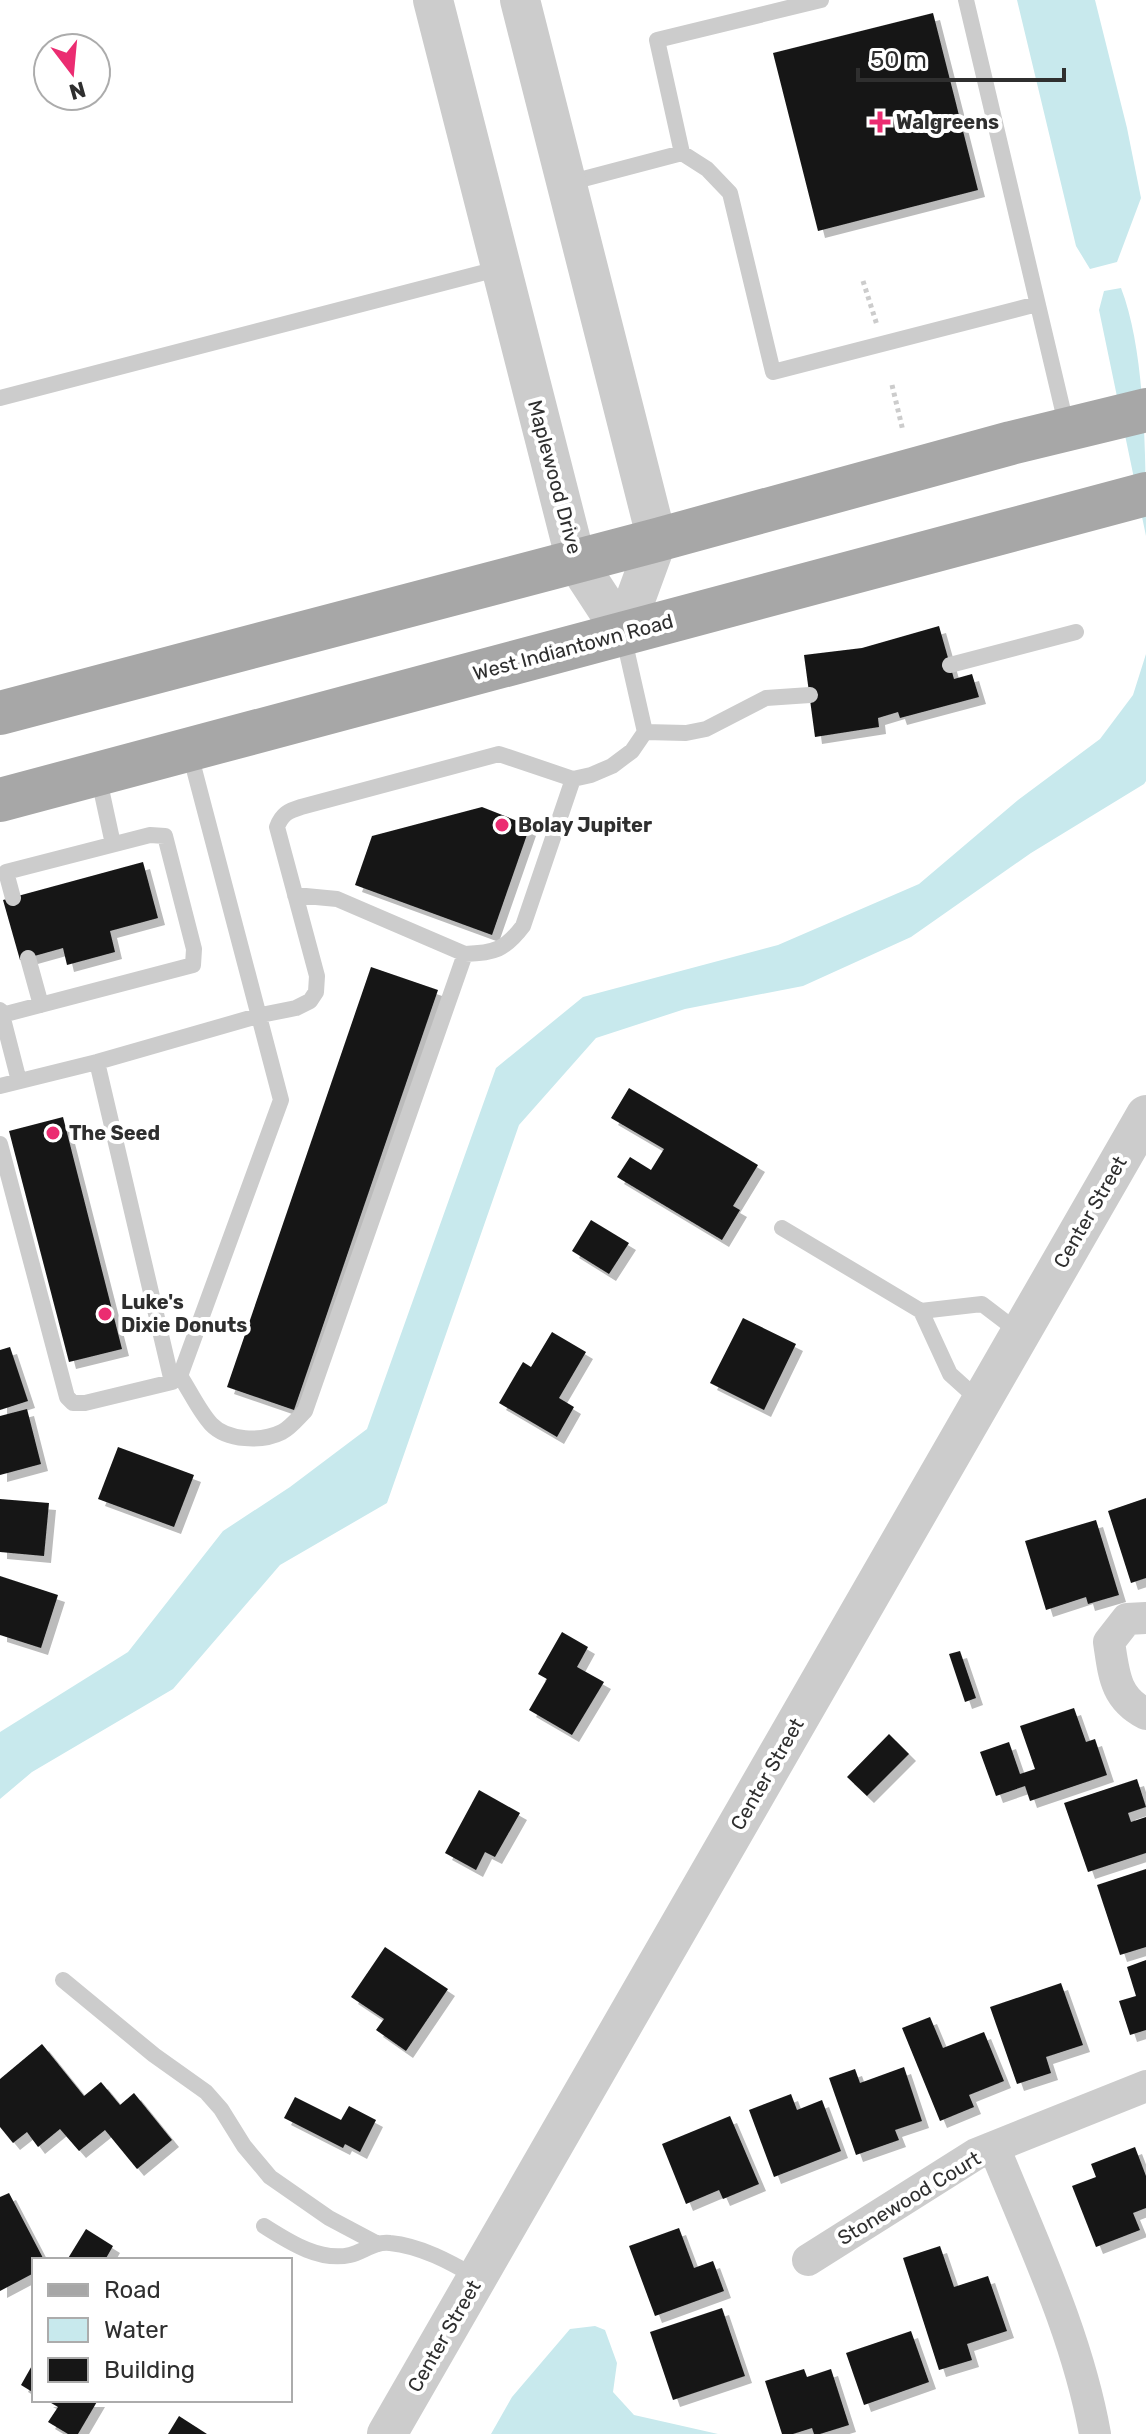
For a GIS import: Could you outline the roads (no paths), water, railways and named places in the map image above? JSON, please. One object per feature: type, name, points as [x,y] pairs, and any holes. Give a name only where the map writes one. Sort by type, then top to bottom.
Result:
[{"type":"main road","points":[[0,713],[1146,410]]},
{"type":"main road","name":"West Indiantown Road","points":[[0,800],[1130,499]]},
{"type":"street","name":"Maplewood Drive","points":[[433,0],[576,561],[623,633]]},
{"type":"street","points":[[520,0],[657,540],[623,633]]},
{"type":"street","name":"Center Street","points":[[387,2434],[1146,1115]]},
{"type":"street","points":[[1146,1618],[1127,1619],[1109,1642],[1115,1682],[1130,1706],[1146,1714]]},
{"type":"street","name":"Stonewood Court","points":[[808,2260],[958,2164],[1146,2086]]},
{"type":"street","points":[[994,2147],[1076,2351],[1095,2434]]},
{"type":"lane","points":[[821,0],[657,40],[682,153],[707,169],[730,193],[773,372],[1037,304]]},
{"type":"lane","points":[[966,0],[1037,304],[1081,426]]},
{"type":"lane","points":[[566,183],[682,153]]},
{"type":"lane","points":[[0,398],[501,268]]},
{"type":"lane","points":[[950,665],[1076,632]]},
{"type":"lane","points":[[0,1086],[296,1008],[310,1001],[316,992],[317,976],[277,827],[280,818],[287,812],[499,754],[573,779],[612,766],[632,751],[645,732],[623,633]]},
{"type":"lane","points":[[645,732],[686,733],[706,729],[766,698],[810,695]]},
{"type":"lane","points":[[176,1379],[281,1100],[189,749]]},
{"type":"lane","points":[[97,774],[113,844]]},
{"type":"lane","points":[[295,895],[337,899],[465,954],[495,950],[511,942],[523,926],[573,779]]},
{"type":"lane","points":[[13,898],[6,872],[150,835],[165,836],[194,949],[193,965],[41,1005],[1,1012],[19,1081]]},
{"type":"lane","points":[[97,1062],[176,1379],[211,1424],[225,1434],[267,1437],[282,1432],[305,1411],[465,954]]},
{"type":"lane","points":[[28,958],[41,1005]]},
{"type":"lane","points":[[0,1144],[67,1397],[73,1403],[85,1403],[176,1379]]},
{"type":"lane","points":[[782,1228],[921,1311],[950,1374],[981,1402]]},
{"type":"lane","points":[[921,1311],[982,1304],[1020,1333]]},
{"type":"lane","points":[[63,1980],[154,2055],[206,2092],[270,2177],[329,2218],[378,2244]]},
{"type":"lane","points":[[264,2226],[297,2247],[336,2257],[390,2243],[429,2253],[477,2277]]},
{"type":"water","points":[[1017,0],[1095,0],[1141,198],[1117,262],[1090,269],[1076,246]]},
{"type":"water","points":[[1121,288],[1140,375],[1145,442],[1146,536],[1099,310],[1104,291]]},
{"type":"water","points":[[1146,654],[1144,784],[1031,853],[911,937],[803,986],[685,1009],[596,1038],[519,1125],[387,1503],[280,1565],[173,1689],[32,1772],[0,1799],[0,1732],[128,1652],[223,1531],[290,1487],[367,1429],[496,1068],[583,997],[778,945],[919,884],[1018,800],[1100,739],[1133,695]]},
{"type":"water","points":[[595,2326],[605,2330],[617,2363],[613,2392],[634,2415],[718,2434],[491,2434],[512,2397],[570,2329]]},
{"type":"place","name":"Walgreens","points":[[880,122]]},
{"type":"place","name":"Bolay Jupiter","points":[[502,825]]},
{"type":"place","name":"The Seed","points":[[53,1133]]},
{"type":"place","name":"Luke's Dixie Donuts","points":[[105,1314]]}]
